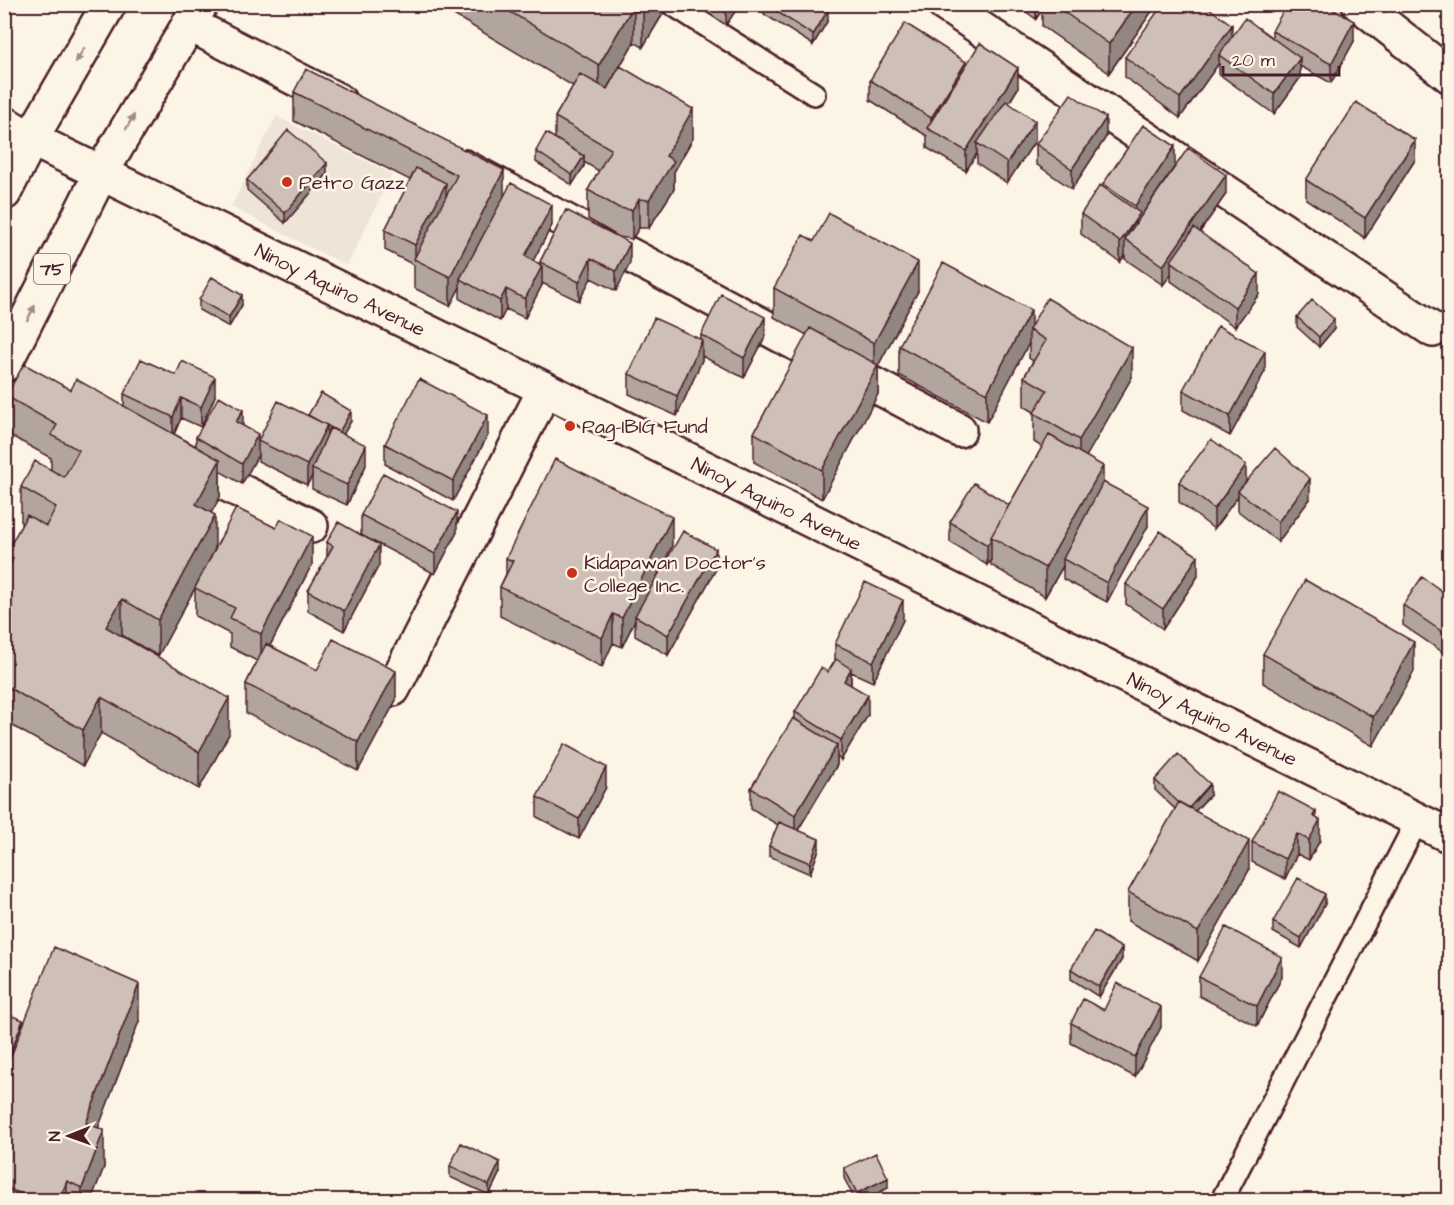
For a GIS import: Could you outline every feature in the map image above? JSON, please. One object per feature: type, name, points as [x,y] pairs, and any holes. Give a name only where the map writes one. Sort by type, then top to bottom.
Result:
[{"type":"main road","points":[[4,193],[17,131],[109,4]]},
{"type":"main road","points":[[944,4],[1433,330]]},
{"type":"main road","points":[[1359,4],[1449,76]]},
{"type":"main road","points":[[195,14],[367,116]]},
{"type":"main road","name":"75","points":[[12,373],[100,173],[195,14]]},
{"type":"main road","name":"Ninoy Aquino Avenue","points":[[17,131],[1449,836]]},
{"type":"main road","points":[[440,154],[959,430]]},
{"type":"main road","points":[[393,689],[545,389]]},
{"type":"main road","points":[[153,447],[311,526]]},
{"type":"lane","points":[[672,4],[814,94]]},
{"type":"lane","points":[[1222,1200],[1417,821]]},
{"type":"shaded area","points":[[276,116],[392,174],[347,266],[231,207]]},
{"type":"building","points":[[497,4],[647,4],[643,11],[634,5],[599,65]]},
{"type":"building","points":[[765,4],[819,4],[828,10],[813,35]]},
{"type":"building","points":[[1053,4],[1137,4],[1109,44]]},
{"type":"building","points":[[1163,4],[1203,4],[1232,25],[1180,98],[1125,57]]},
{"type":"building","points":[[1287,4],[1323,4],[1354,21],[1331,64],[1272,31]]},
{"type":"building","points":[[1245,18],[1300,58],[1274,94],[1219,55]]},
{"type":"building","points":[[905,23],[966,62],[931,118],[870,80]]},
{"type":"building","points":[[980,43],[1018,68],[966,151],[927,128]]},
{"type":"building","points":[[620,66],[693,109],[666,156],[674,161],[649,200],[639,199],[632,210],[619,208],[588,190],[611,149],[555,117],[580,74],[607,89]]},
{"type":"building","points":[[306,69],[504,170],[450,277],[414,259],[457,175],[294,92]]},
{"type":"building","points":[[1071,94],[1106,118],[1072,169],[1036,144]]},
{"type":"building","points":[[1006,101],[1035,121],[1007,163],[977,143]]},
{"type":"building","points":[[1356,102],[1415,140],[1365,218],[1306,180]]},
{"type":"building","points":[[1143,125],[1175,146],[1135,206],[1103,184]]},
{"type":"building","name":"Petro Gazz","points":[[288,130],[327,163],[285,213],[247,180]]},
{"type":"building","points":[[546,133],[584,156],[572,175],[536,151]]},
{"type":"building","points":[[1188,148],[1226,175],[1163,266],[1125,239]]},
{"type":"building","points":[[416,168],[446,183],[415,245],[385,230]]},
{"type":"building","points":[[511,183],[552,205],[525,256],[542,266],[525,299],[506,289],[500,301],[460,279]]},
{"type":"building","points":[[1100,185],[1140,213],[1120,242],[1081,214]]},
{"type":"building","points":[[566,210],[630,243],[616,271],[591,258],[579,282],[540,262]]},
{"type":"building","points":[[829,213],[918,262],[874,343],[774,288],[803,235],[814,241]]},
{"type":"building","points":[[1194,228],[1259,274],[1235,307],[1171,261]]},
{"type":"building","points":[[943,263],[1031,310],[987,393],[899,346]]},
{"type":"building","points":[[212,277],[242,295],[229,317],[199,300]]},
{"type":"building","points":[[721,294],[765,317],[744,358],[701,335]]},
{"type":"building","points":[[1047,298],[1132,348],[1079,440],[1034,413],[1047,390],[1024,377],[1046,340],[1029,330]]},
{"type":"building","points":[[1312,300],[1334,319],[1319,337],[1297,317]]},
{"type":"building","points":[[654,318],[702,340],[677,396],[629,374]]},
{"type":"building","points":[[1218,326],[1265,351],[1230,416],[1183,390]]},
{"type":"building","points":[[810,328],[878,365],[822,470],[754,433]]},
{"type":"building","points":[[141,359],[176,375],[182,361],[215,377],[201,407],[181,398],[173,417],[124,394]]},
{"type":"building","points":[[24,364],[71,390],[76,379],[220,460],[196,504],[215,515],[158,620],[122,599],[106,627],[229,698],[199,752],[101,697],[83,730],[4,685],[4,574],[13,559],[4,554],[4,541],[11,544],[27,515],[46,526],[56,507],[21,487],[35,461],[64,477],[79,450],[51,435],[57,425],[6,396]]},
{"type":"building","points":[[419,379],[488,415],[453,481],[385,444]]},
{"type":"building","points":[[321,393],[351,411],[339,432],[308,415]]},
{"type":"building","points":[[219,396],[243,410],[236,422],[258,434],[242,464],[196,437]]},
{"type":"building","points":[[278,401],[327,425],[307,465],[258,441]]},
{"type":"building","points":[[330,428],[366,445],[347,485],[312,469]]},
{"type":"building","points":[[1049,435],[1103,466],[1045,568],[991,537]]},
{"type":"building","points":[[1211,439],[1246,465],[1214,509],[1179,482]]},
{"type":"building","points":[[1275,448],[1310,479],[1278,522],[1238,491]]},
{"type":"building","points":[[555,459],[672,517],[622,618],[613,614],[602,638],[500,587],[513,561],[506,558]]},
{"type":"building","points":[[383,473],[457,512],[435,554],[361,515]]},
{"type":"building","points":[[1103,482],[1148,506],[1107,583],[1063,559]]},
{"type":"building","points":[[974,483],[1009,505],[987,545],[950,522]]},
{"type":"building","points":[[236,508],[276,528],[281,519],[312,536],[261,634],[230,618],[235,608],[195,588]]},
{"type":"building","points":[[338,522],[379,545],[344,611],[308,591],[333,546],[327,542]]},
{"type":"building","points":[[683,531],[716,549],[668,635],[635,616]]},
{"type":"building","points":[[1160,531],[1198,556],[1163,609],[1126,584]]},
{"type":"building","points":[[1422,577],[1449,596],[1447,635],[1403,605]]},
{"type":"building","points":[[1305,580],[1414,642],[1373,717],[1263,654]]},
{"type":"building","points":[[865,582],[903,600],[873,662],[835,644]]},
{"type":"building","points":[[333,639],[396,671],[358,742],[246,684],[266,644],[317,670]]},
{"type":"building","points":[[836,659],[851,669],[844,681],[868,695],[841,740],[795,712],[821,668],[828,672]]},
{"type":"building","points":[[793,718],[837,745],[795,815],[751,788]]},
{"type":"building","points":[[564,744],[606,767],[579,819],[537,797]]},
{"type":"building","points":[[1178,754],[1210,784],[1189,808],[1178,802],[1155,780]]},
{"type":"building","points":[[1278,791],[1316,811],[1313,816],[1320,820],[1309,840],[1297,834],[1285,859],[1252,842]]},
{"type":"building","points":[[1179,802],[1249,841],[1198,932],[1128,892]]},
{"type":"building","points":[[779,822],[819,839],[810,863],[769,846]]},
{"type":"building","points":[[1298,878],[1325,894],[1301,938],[1273,922]]},
{"type":"building","points":[[1226,927],[1282,957],[1257,1006],[1199,977]]},
{"type":"building","points":[[1094,931],[1122,948],[1099,987],[1071,969]]},
{"type":"building","points":[[54,947],[139,984],[86,1123],[104,1130],[82,1188],[67,1181],[59,1200],[37,1200],[4,1187],[4,1074]]},
{"type":"building","points":[[1117,983],[1161,1007],[1135,1057],[1071,1023],[1083,999],[1104,1010]]},
{"type":"building","points":[[4,1013],[23,1020],[4,1070]]},
{"type":"building","points":[[461,1143],[500,1162],[489,1185],[450,1166]]},
{"type":"building","points":[[876,1153],[888,1178],[857,1193],[844,1168]]},
{"type":"place","name":"Petro Gazz","points":[[287,182]]},
{"type":"place","name":"Pag-IBIG Fund","points":[[570,426]]},
{"type":"place","name":"Kidapawan Doctor's College Inc.","points":[[572,573]]}]
